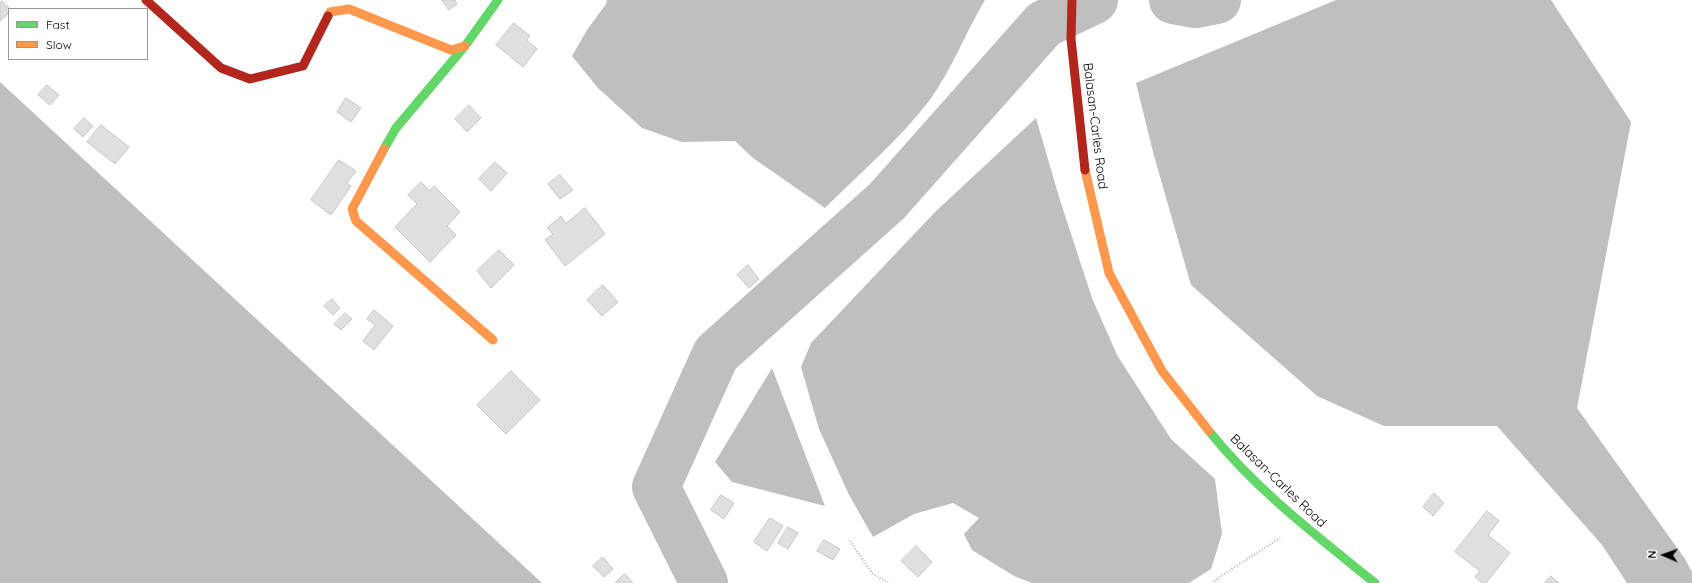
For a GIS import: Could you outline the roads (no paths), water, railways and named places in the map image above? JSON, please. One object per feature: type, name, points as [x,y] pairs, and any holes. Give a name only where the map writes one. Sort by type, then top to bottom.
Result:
[{"type":"street","points":[[146,0],[221,68],[250,79],[303,66],[330,12],[349,10],[451,50],[465,46]]},
{"type":"street","points":[[493,340],[356,221],[352,209],[396,128],[465,46],[498,0]]},
{"type":"street","name":"Balasan-Carles Road","points":[[1072,0],[1071,40],[1086,178],[1109,273],[1162,371],[1227,453],[1302,524],[1375,583]]},
{"type":"waterway","points":[[704,583],[656,487],[716,354],[887,201],[1044,24],[1094,0]]},
{"type":"waterway","points":[[1173,0],[1196,4],[1217,0]]}]
